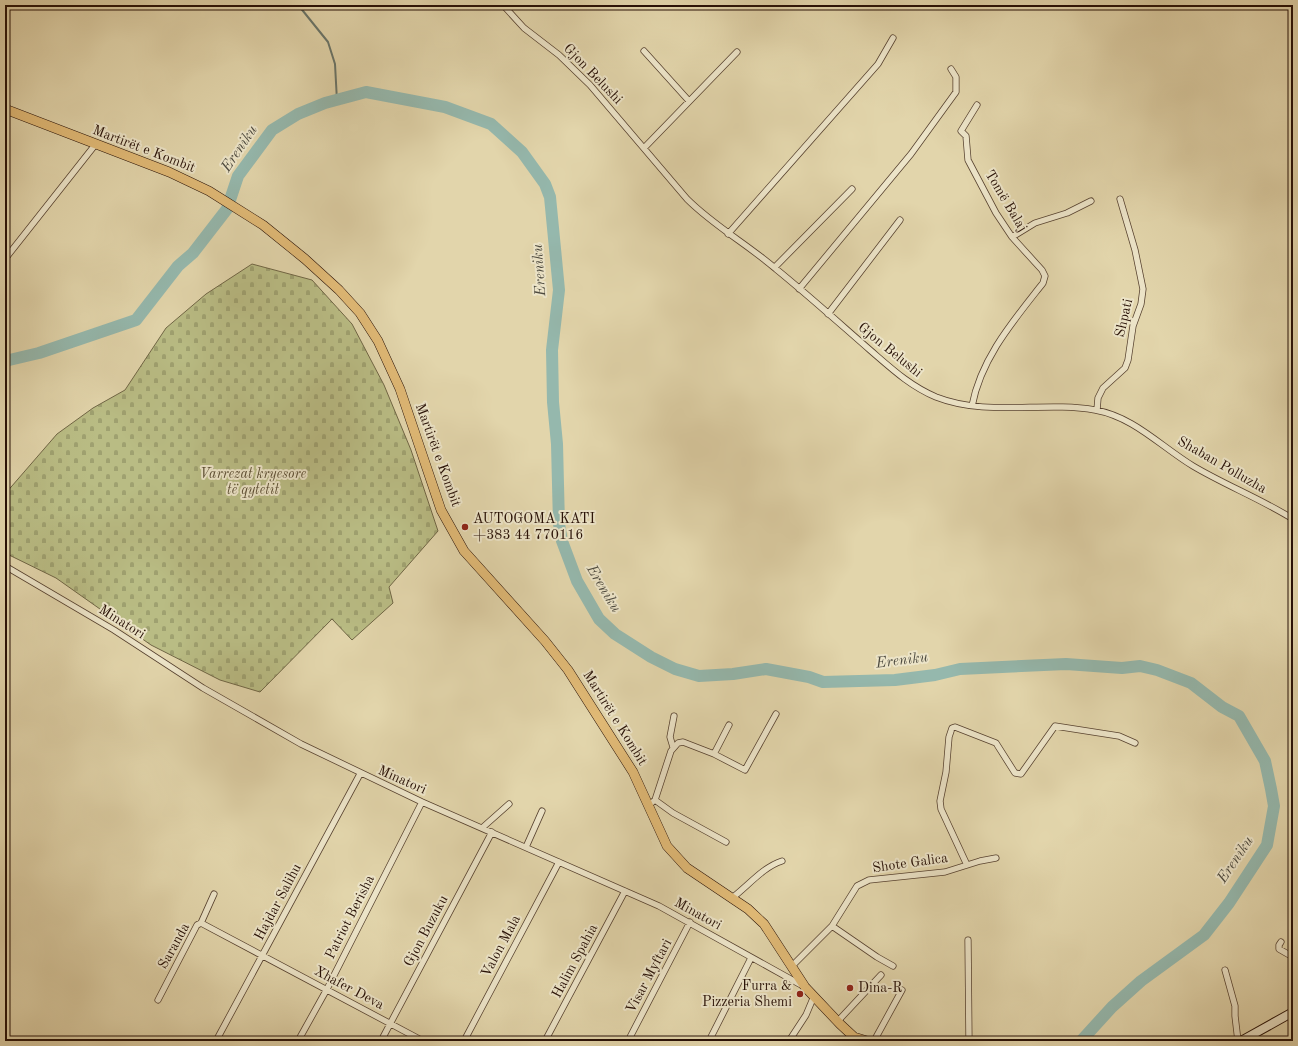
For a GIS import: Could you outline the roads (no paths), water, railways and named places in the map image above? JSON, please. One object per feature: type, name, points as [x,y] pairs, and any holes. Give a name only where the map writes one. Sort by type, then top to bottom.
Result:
[{"type":"main road","name":"Martirët e Kombit","points":[[5,109],[186,180],[232,204],[263,225],[305,259],[339,290],[369,326],[378,341],[400,389],[441,510],[464,550],[545,641],[568,670],[652,802],[668,846],[687,868],[748,909],[764,924],[805,987],[854,1037],[867,1041]]},
{"type":"street","name":"Gjon Belushi","points":[[502,5],[524,28],[559,55],[590,85],[686,199],[728,234],[775,267],[902,379],[936,397],[950,402],[972,406],[1050,406],[1096,410]]},
{"type":"street","points":[[728,234],[878,64],[893,38]]},
{"type":"street","points":[[644,51],[689,101]]},
{"type":"street","points":[[644,148],[738,52]]},
{"type":"street","points":[[799,289],[911,154],[956,92],[956,77],[951,69]]},
{"type":"street","name":"Tomë Balaj","points":[[972,406],[974,393],[987,361],[1009,327],[1042,283],[1045,276],[1042,270],[1012,236],[996,213],[968,160],[966,136],[961,132],[977,105]]},
{"type":"street","points":[[5,259],[95,145]]},
{"type":"street","points":[[775,267],[852,189]]},
{"type":"street","name":"Shpati","points":[[1096,410],[1098,398],[1103,388],[1124,368],[1128,360],[1133,326],[1141,304],[1143,289],[1135,250],[1120,200]]},
{"type":"street","points":[[1012,236],[1035,223],[1067,213],[1091,201]]},
{"type":"street","points":[[828,314],[900,220]]},
{"type":"street","name":"Shaban Polluzha","points":[[1096,410],[1120,417],[1138,427],[1192,466],[1293,520]]},
{"type":"street","name":"Minatori","points":[[5,566],[114,630],[166,664],[258,720],[301,744],[360,774],[625,891],[690,922],[751,958],[805,987]]},
{"type":"street","points":[[726,842],[652,802],[673,747],[678,743],[683,742],[714,754],[745,770],[776,714]]},
{"type":"street","points":[[673,747],[670,731],[674,716]]},
{"type":"street","points":[[714,754],[729,725]]},
{"type":"street","name":"Shote Galica","points":[[967,865],[941,808],[940,801],[949,753],[949,737],[952,728],[955,727],[996,743],[1015,773],[1018,775],[1021,774],[1055,726],[1119,736],[1135,743]]},
{"type":"street","name":"Hajdar Salihu","points":[[216,1041],[360,774]]},
{"type":"street","name":"Patriot Berisha","points":[[298,1041],[422,802]]},
{"type":"street","points":[[482,828],[509,804]]},
{"type":"street","points":[[526,847],[542,811]]},
{"type":"street","name":"Gjon Buzuku","points":[[381,1041],[492,832]]},
{"type":"street","name":"Shote Galica","points":[[792,966],[832,926],[857,886],[870,880],[945,872],[996,858]]},
{"type":"street","points":[[732,898],[767,868],[782,861]]},
{"type":"street","name":"Valon Mala","points":[[464,1041],[559,862]]},
{"type":"street","name":"Halim Spahia","points":[[546,1041],[625,891]]},
{"type":"street","points":[[201,924],[214,894]]},
{"type":"street","name":"Visar Myftari","points":[[628,1041],[690,922]]},
{"type":"street","name":"Saranda","points":[[158,1000],[197,925],[201,924],[263,956]]},
{"type":"street","points":[[832,926],[877,957],[893,966]]},
{"type":"street","points":[[968,940],[968,1041]]},
{"type":"street","points":[[1281,942],[1279,949],[1293,957]]},
{"type":"street","name":"Xhafer Deva","points":[[263,956],[423,1041]]},
{"type":"street","points":[[709,1041],[751,958]]},
{"type":"street","points":[[1225,970],[1235,1006],[1238,1041]]},
{"type":"street","points":[[838,1022],[881,974]]},
{"type":"street","points":[[874,1041],[902,990]]},
{"type":"street","points":[[789,1041],[806,1015],[814,996]]},
{"type":"street","points":[[1242,1041],[1293,1012]]},
{"type":"waterway","points":[[295,5],[299,6],[328,42],[335,64],[337,101]]},
{"type":"waterway","name":"Ereniku","points":[[5,361],[39,353],[136,320],[178,266],[193,253],[227,209],[238,176],[272,130],[298,114],[325,103],[366,92],[445,107],[491,124],[522,152],[545,184],[550,197],[559,290],[552,350],[553,402],[557,444],[559,524],[562,541],[577,581],[599,619],[615,634],[651,657],[675,669],[699,676],[733,674],[766,669],[809,677],[823,682],[895,680],[935,675],[960,669],[1066,664],[1122,668],[1140,666],[1157,670],[1191,683],[1222,707],[1239,716],[1265,761],[1274,806],[1267,845],[1229,903],[1204,935],[1141,981],[1112,1007],[1081,1041]]},
{"type":"place","name":"AUTOGOMA KATI +383 44 770116","points":[[465,527]]},
{"type":"place","name":"Dina-R","points":[[850,988]]},
{"type":"place","name":"Furra & Pizzeria Shemi","points":[[800,994]]},
{"type":"park label","name":"Varrezat kryesore të qytetit","points":[[253,482]]}]
